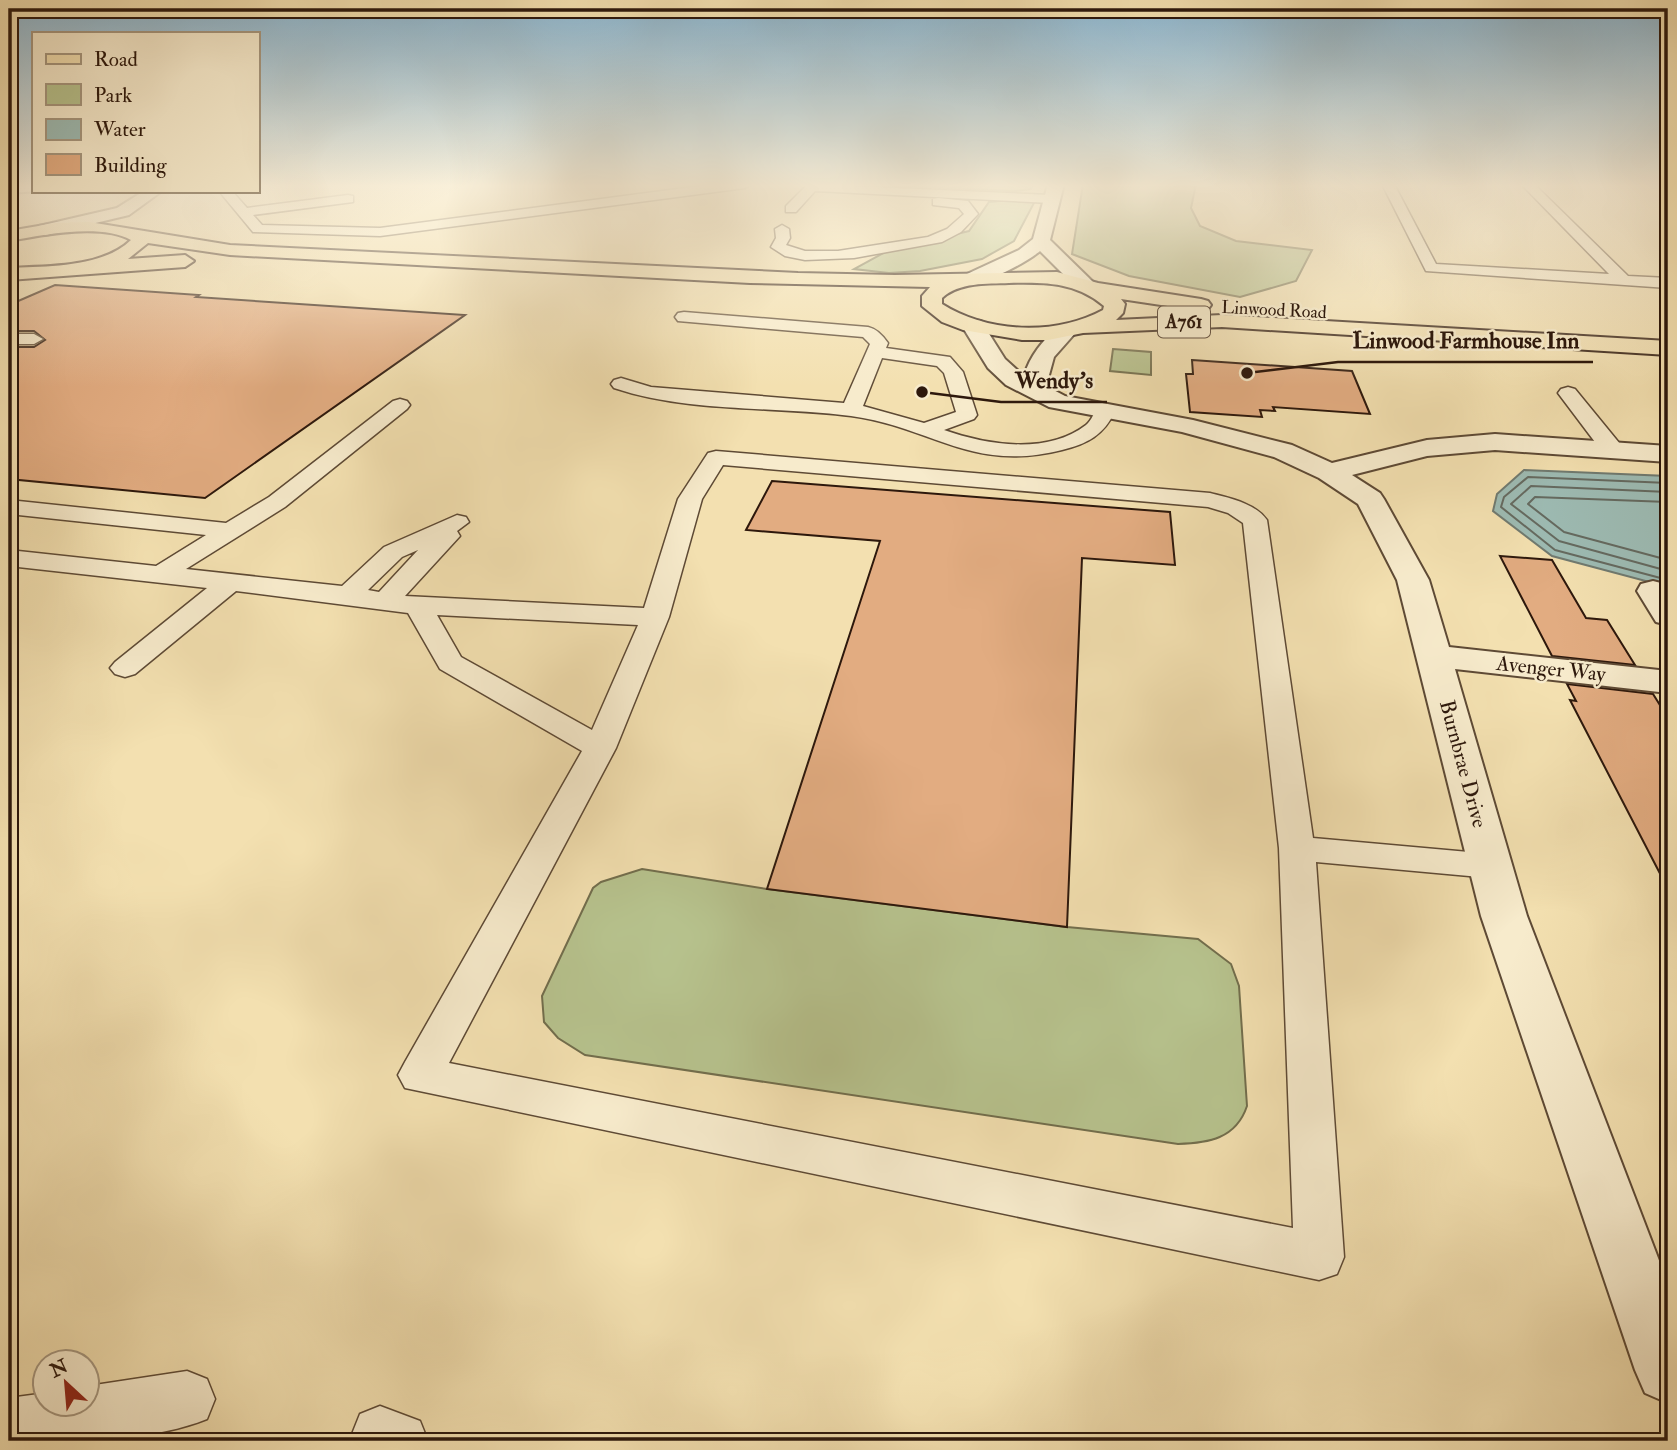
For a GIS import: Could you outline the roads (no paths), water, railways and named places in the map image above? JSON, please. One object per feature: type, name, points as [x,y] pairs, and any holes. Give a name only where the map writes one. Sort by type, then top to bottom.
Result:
[{"type":"main road","points":[[71,268],[128,252]]},
{"type":"main road","points":[[262,252],[841,282],[967,280]]},
{"type":"main road","points":[[9,274],[71,268],[234,260],[514,274],[798,293],[858,300]]},
{"type":"main road","name":"Linwood Road","points":[[967,280],[1042,277],[1201,305],[1668,333]]},
{"type":"main road","points":[[967,280],[942,288],[932,296],[932,306],[943,315],[968,325]]},
{"type":"main road","points":[[1074,330],[1102,322],[1113,313],[1115,304],[1107,296],[1088,287]]},
{"type":"main road","points":[[917,312],[968,325]]},
{"type":"main road","name":"Linwood Road","points":[[968,325],[1023,332],[1209,321],[1668,348]]},
{"type":"street","points":[[967,280],[1028,252]]},
{"type":"street","points":[[1049,252],[1088,287]]},
{"type":"street","name":"Burnbrae Drive","points":[[968,325],[996,363],[1014,380],[1058,401],[1184,425],[1283,451],[1329,472],[1370,499],[1413,580],[1504,916],[1668,1370]]},
{"type":"street","points":[[1033,390],[1038,361],[1046,350],[1074,330]]},
{"type":"street","points":[[1329,472],[1427,449],[1495,442],[1668,454]]},
{"type":"street","name":"Avenger Way","points":[[1434,656],[1668,682]]},
{"type":"lane","points":[[786,252],[828,256],[856,252]]},
{"type":"lane","points":[[1423,252],[1431,268],[1668,283]]},
{"type":"lane","points":[[1595,252],[1623,280]]},
{"type":"lane","points":[[684,317],[868,332],[879,343],[851,410]]},
{"type":"lane","points":[[9,339],[34,339]]},
{"type":"lane","points":[[875,352],[943,361],[953,372],[967,415],[926,430]]},
{"type":"lane","points":[[621,384],[649,393],[885,415],[965,444],[1022,450],[1063,444],[1096,428],[1105,411]]},
{"type":"lane","points":[[1568,393],[1612,449]]},
{"type":"lane","points":[[161,575],[276,502],[400,405]]},
{"type":"lane","points":[[716,458],[1210,500],[1236,508],[1255,520],[1297,848],[1319,1257],[421,1075],[600,748],[655,617],[690,499],[716,458]]},
{"type":"lane","points":[[9,508],[234,531]]},
{"type":"lane","points":[[348,595],[393,552],[465,523],[422,559],[402,603]]},
{"type":"lane","points":[[9,558],[402,603],[655,617]]},
{"type":"lane","points":[[125,668],[229,583]]},
{"type":"lane","points":[[402,603],[450,663],[600,748]]},
{"type":"lane","points":[[1297,848],[1491,866]]},
{"type":"lane","points":[[9,1426],[187,1399]]},
{"type":"water","points":[[1524,470],[1668,476],[1668,587],[1552,556],[1493,511],[1497,494]]},
{"type":"place","name":"Linwood Farmhouse Inn","points":[[1247,373]]},
{"type":"place","name":"Wendy's","points":[[922,392]]}]
